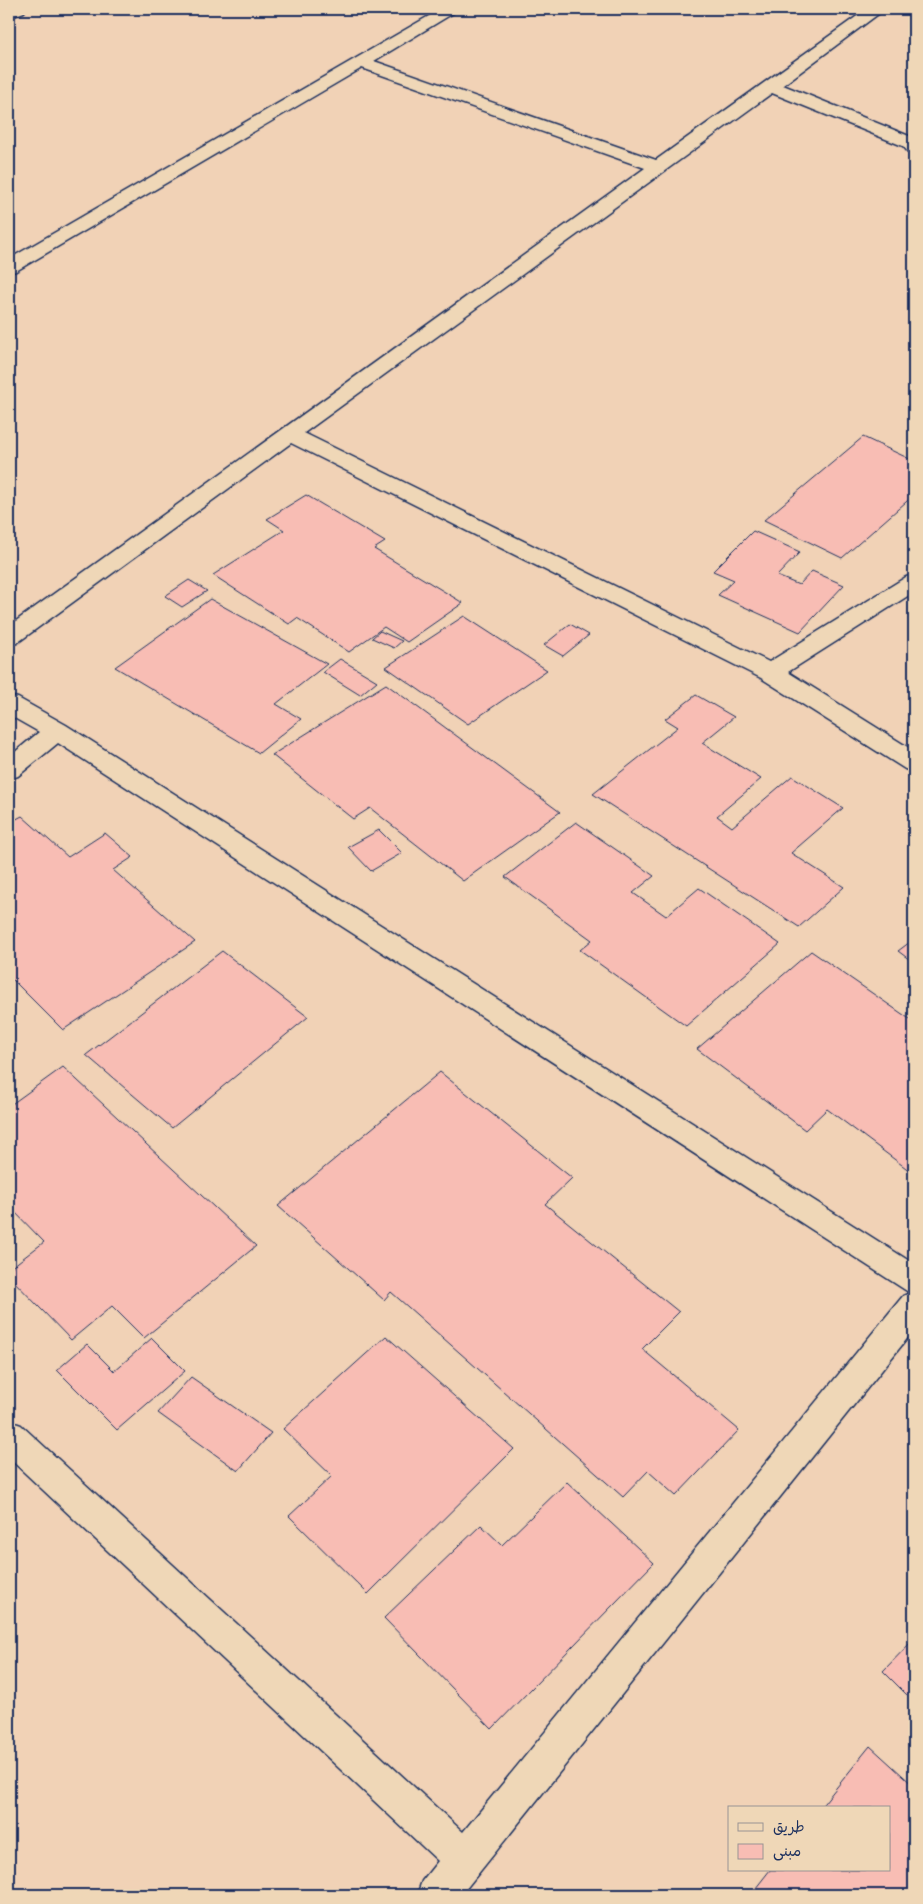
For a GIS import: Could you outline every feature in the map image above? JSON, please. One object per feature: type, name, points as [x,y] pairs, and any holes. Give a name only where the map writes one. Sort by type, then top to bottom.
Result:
[{"type":"street","points":[[9,13],[18,9]]},
{"type":"street","points":[[9,267],[452,9]]},
{"type":"street","points":[[9,637],[877,9]]},
{"type":"street","points":[[361,62],[658,167]]},
{"type":"street","points":[[770,86],[909,142],[914,148]]},
{"type":"street","points":[[289,434],[770,672],[914,763]]},
{"type":"street","points":[[770,672],[914,582]]},
{"type":"street","points":[[9,704],[57,732],[914,1281]]},
{"type":"street","points":[[9,770],[57,732]]},
{"type":"street","points":[[436,1895],[914,1306]]},
{"type":"street","points":[[9,1436],[465,1860]]},
{"type":"building","points":[[863,437],[914,461],[914,495],[842,558],[764,520]]},
{"type":"building","points":[[306,495],[385,542],[374,549],[463,603],[407,642],[384,627],[349,652],[297,618],[289,624],[213,575],[284,530],[267,519]]},
{"type":"building","points":[[753,531],[800,552],[777,576],[799,585],[812,571],[844,585],[800,632],[718,595],[734,580],[713,571]]},
{"type":"building","points":[[189,580],[207,591],[182,607],[165,596]]},
{"type":"building","points":[[210,599],[327,664],[276,704],[301,719],[259,753],[115,667]]},
{"type":"building","points":[[464,616],[547,670],[468,724],[386,667]]},
{"type":"building","points":[[570,624],[589,635],[563,656],[544,645]]},
{"type":"building","points":[[380,631],[402,641],[394,648],[372,638]]},
{"type":"building","points":[[340,659],[377,681],[360,695],[323,672]]},
{"type":"building","points":[[386,684],[560,812],[463,881],[370,808],[353,819],[272,755]]},
{"type":"building","points":[[696,695],[734,717],[702,743],[761,779],[717,816],[732,827],[792,776],[843,808],[791,853],[844,887],[799,927],[593,794],[678,727],[665,719]]},
{"type":"building","points":[[22,816],[68,857],[105,833],[133,857],[113,870],[195,942],[63,1030],[9,976],[9,823]]},
{"type":"building","points":[[576,822],[654,876],[633,893],[666,916],[699,888],[780,944],[686,1026],[580,950],[592,940],[505,877]]},
{"type":"building","points":[[379,830],[402,853],[371,871],[348,847]]},
{"type":"building","points":[[914,939],[914,963],[898,951]]},
{"type":"building","points":[[222,951],[308,1017],[172,1128],[86,1055]]},
{"type":"building","points":[[811,951],[914,1022],[914,1174],[827,1109],[805,1130],[697,1049]]},
{"type":"building","points":[[63,1067],[256,1246],[144,1338],[112,1306],[71,1340],[9,1276],[9,1269],[44,1242],[9,1206],[9,1106]]},
{"type":"building","points":[[440,1072],[572,1178],[545,1204],[679,1312],[642,1349],[739,1430],[676,1496],[648,1471],[623,1497],[391,1292],[384,1300],[278,1206]]},
{"type":"building","points":[[386,1336],[514,1449],[368,1594],[289,1516],[332,1476],[283,1429]]},
{"type":"building","points":[[152,1338],[185,1371],[117,1430],[57,1370],[87,1344],[114,1371]]},
{"type":"building","points":[[191,1377],[271,1433],[238,1471],[158,1413]]},
{"type":"building","points":[[567,1482],[654,1563],[492,1729],[384,1618],[481,1525],[502,1545]]},
{"type":"building","points":[[914,1639],[914,1702],[883,1671]]},
{"type":"building","points":[[870,1746],[914,1786],[914,1895],[754,1895],[752,1893],[768,1872],[890,1872],[890,1806],[822,1806]]}]
